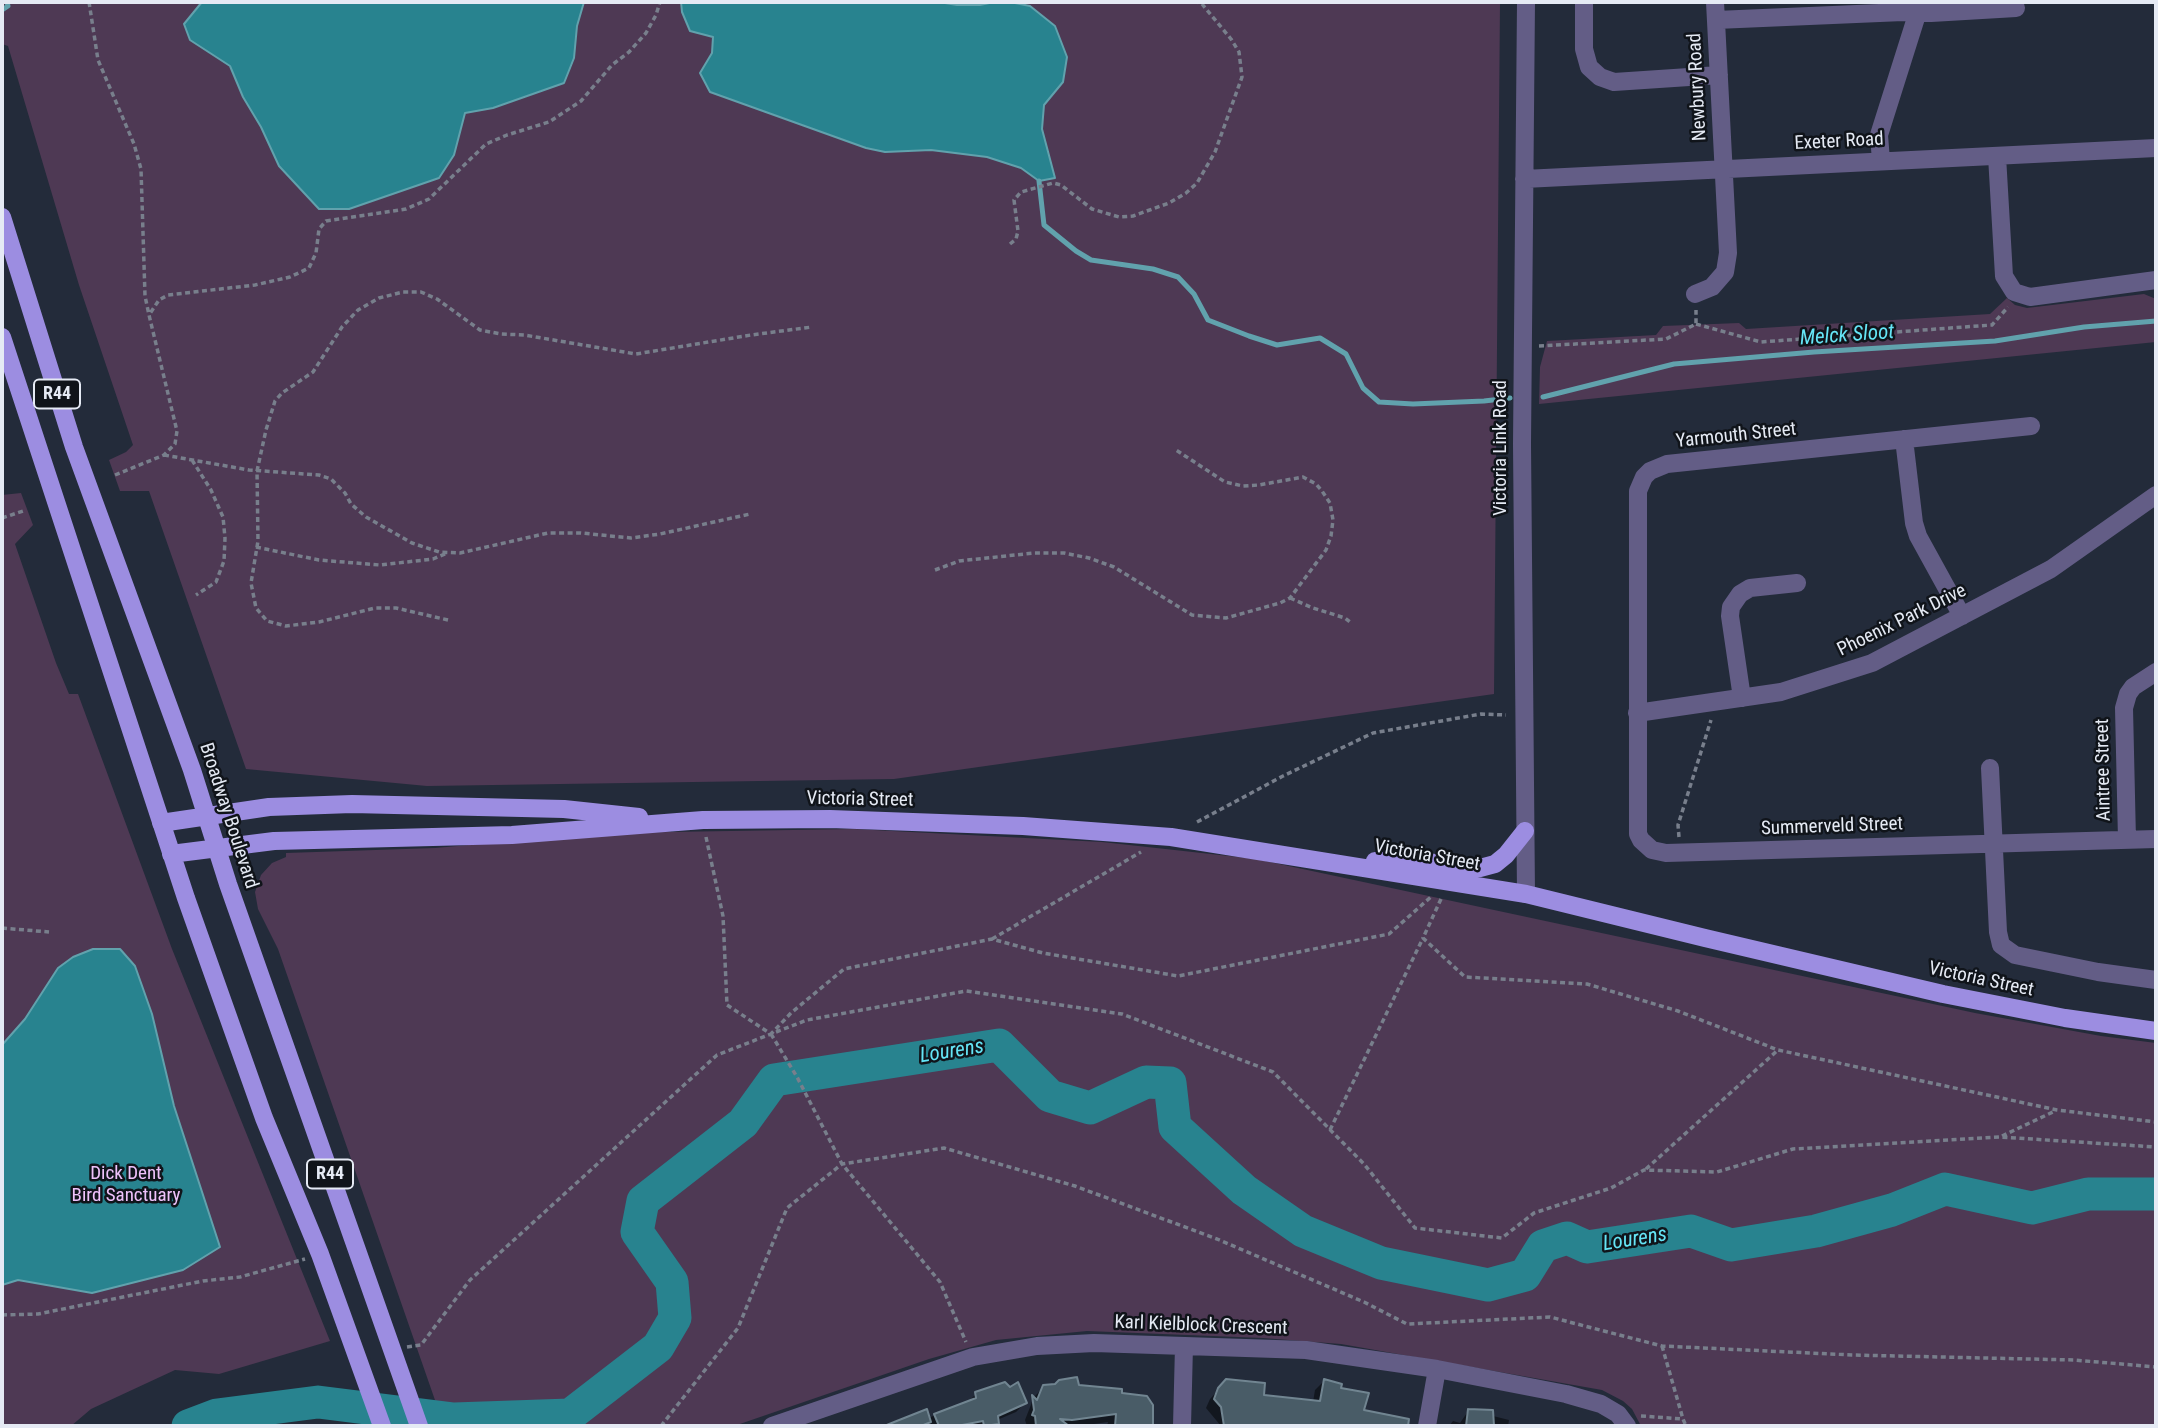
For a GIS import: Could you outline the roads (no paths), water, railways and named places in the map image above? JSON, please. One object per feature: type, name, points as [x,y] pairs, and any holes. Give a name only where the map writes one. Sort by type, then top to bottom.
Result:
[{"type":"main road","name":"Broadway Boulevard","points":[[2,217],[74,447],[207,816],[419,1426]]},
{"type":"main road","name":"R44","points":[[2,337],[171,854],[264,1118],[320,1254],[381,1424]]},
{"type":"main road","name":"Victoria Street","points":[[161,823],[269,807],[366,804],[564,809],[677,820]]},
{"type":"main road","name":"Victoria Street","points":[[171,854],[274,841],[524,834],[677,820],[830,819],[995,825],[1171,837],[1526,894],[1943,994],[2065,1018],[2156,1031]]},
{"type":"main road","points":[[1354,865],[1397,860],[1480,867],[1495,864],[1525,831]]},
{"type":"street","name":"Victoria Link Road","points":[[1526,2],[1522,347],[1526,894]]},
{"type":"street","points":[[1584,2],[1584,49],[1589,67],[1600,77],[1614,82],[1718,75]]},
{"type":"street","name":"Newbury Road","points":[[1695,294],[1712,287],[1725,272],[1728,253],[1715,2]]},
{"type":"street","points":[[1716,20],[1919,7],[2016,8]]},
{"type":"street","points":[[1881,162],[1879,135],[1919,7]]},
{"type":"street","name":"Exeter Road","points":[[1524,179],[2156,148]]},
{"type":"street","points":[[1997,156],[2004,276],[2010,288],[2018,294],[2030,297],[2156,280]]},
{"type":"street","name":"Yarmouth Street","points":[[1637,713],[1638,491],[1650,471],[1667,464],[2031,426]]},
{"type":"street","points":[[1903,439],[1918,536],[1962,616]]},
{"type":"street","name":"Phoenix Park Drive","points":[[1637,713],[1781,692],[1852,671],[1892,654],[2051,569],[2156,495]]},
{"type":"street","points":[[1742,698],[1731,607],[1740,594],[1751,588],[1797,583]]},
{"type":"street","name":"Aintree Street","points":[[2127,840],[2124,708],[2133,687],[2156,672]]},
{"type":"street","name":"Summerveld Street","points":[[1637,713],[1638,834],[1652,850],[1680,853],[2156,839]]},
{"type":"street","points":[[1990,768],[1997,932],[2005,950],[2027,958],[2098,972],[2156,979]]},
{"type":"street","name":"Karl Kielblock Crescent","points":[[772,1426],[973,1357],[1037,1346],[1094,1343],[1306,1350],[1437,1369],[1566,1394],[1601,1404],[1622,1420]]},
{"type":"street","points":[[1182,1426],[1185,1346]]},
{"type":"street","points":[[1427,1426],[1437,1369]]},
{"type":"water","points":[[202,2],[584,2],[577,26],[574,58],[564,83],[493,108],[465,113],[454,155],[439,178],[349,209],[319,209],[279,166],[230,66],[190,40],[184,24]]},
{"type":"water","points":[[681,2],[939,2],[980,5],[1010,2],[1030,6],[1055,26],[1067,57],[1063,82],[1044,105],[1042,129],[1055,178],[1039,181],[1021,168],[987,157],[931,150],[885,152],[866,148],[710,92],[700,73],[712,53],[713,37],[690,31]]},
{"type":"water","points":[[93,949],[120,949],[135,966],[152,1014],[174,1106],[220,1247],[183,1270],[92,1293],[18,1280],[2,1285],[2,1045],[25,1019],[58,968],[73,957]]},
{"type":"waterway","points":[[2,10],[8,6],[7,2]]},
{"type":"waterway","name":"Melck Sloot","points":[[1039,181],[1044,225],[1076,251],[1091,260],[1153,269],[1178,277],[1194,294],[1208,320],[1249,336],[1277,345],[1320,338],[1346,354],[1363,388],[1379,402],[1413,404],[1510,398]]},
{"type":"waterway","name":"Melck Sloot","points":[[1543,397],[1674,364],[1995,341],[2084,327],[2156,321]]},
{"type":"waterway","name":"Lourens","points":[[188,1426],[217,1415],[318,1402],[454,1419],[570,1415],[658,1347],[675,1318],[672,1282],[637,1232],[643,1201],[743,1123],[774,1080],[999,1045],[1050,1096],[1090,1108],[1146,1082],[1170,1083],[1175,1127],[1244,1190],[1303,1231],[1381,1263],[1488,1285],[1525,1275],[1543,1246],[1567,1238],[1587,1247],[1691,1231],[1731,1245],[1816,1231],[1892,1210],[1945,1189],[2032,1208],[2088,1194],[2156,1194]]},
{"type":"park label","name":"Dick Dent Bird Sanctuary","points":[[126,1185]]}]
